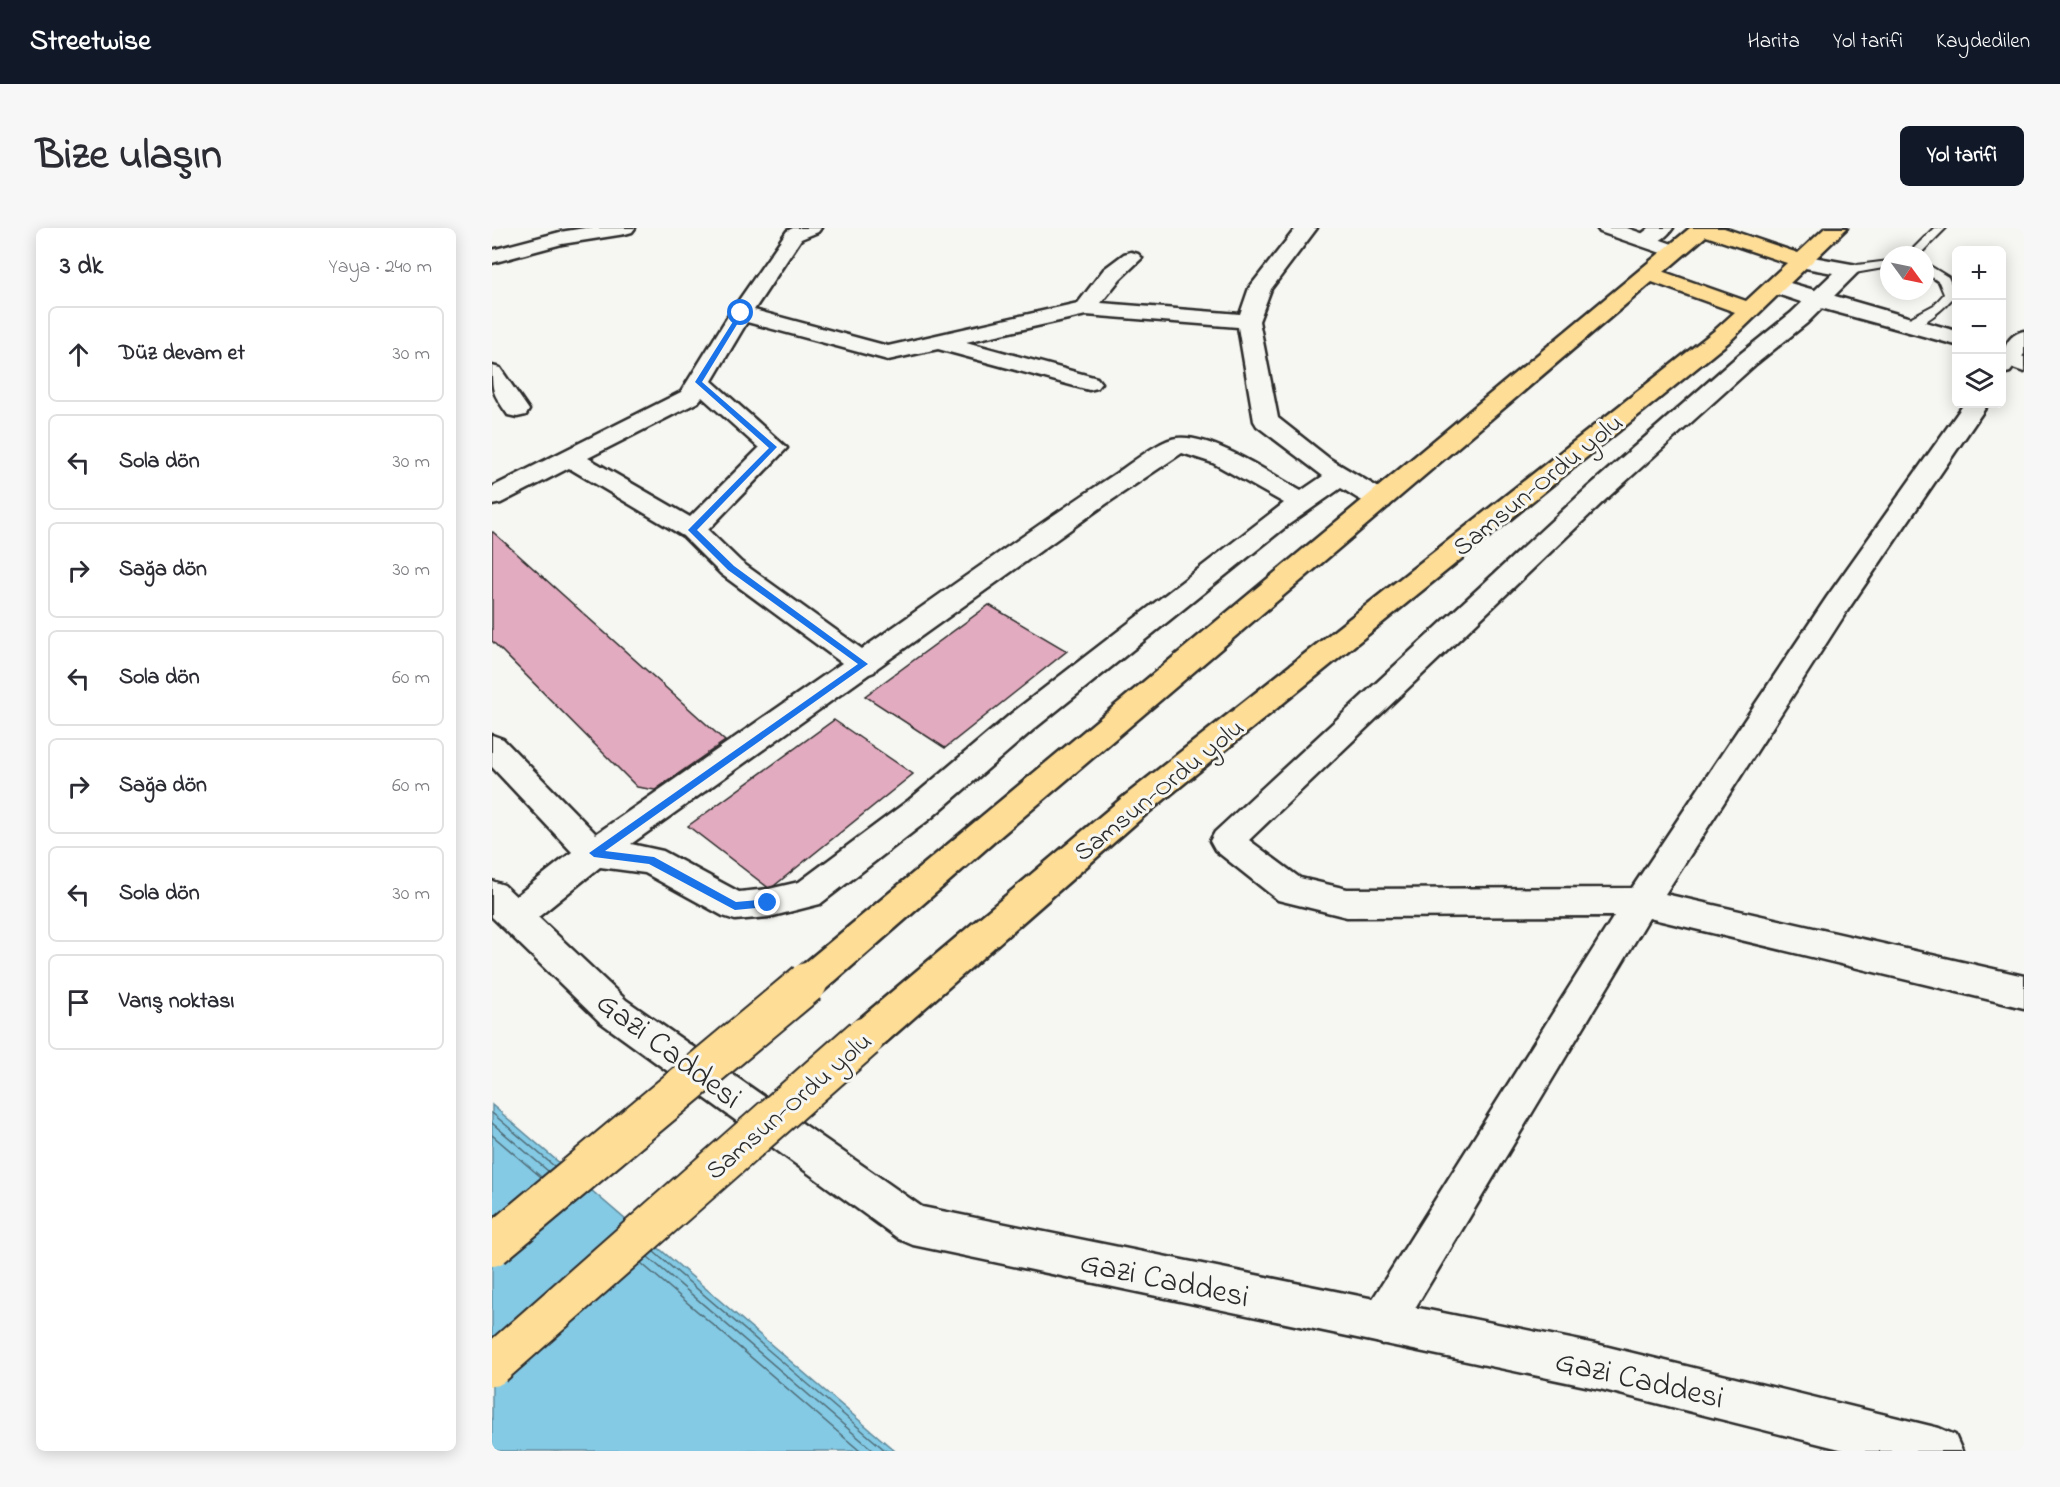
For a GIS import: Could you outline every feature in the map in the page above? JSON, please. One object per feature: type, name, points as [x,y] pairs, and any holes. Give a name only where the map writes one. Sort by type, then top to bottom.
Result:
[{"type":"highway","points":[[492,1246],[807,983],[999,818],[1380,500],[1647,273],[1704,228],[1802,261]]},
{"type":"highway","name":"Samsun-Ordu yolu","points":[[492,1366],[864,1038],[1133,807],[1722,336],[1837,228]]},
{"type":"highway","points":[[1647,273],[1750,310]]},
{"type":"street","points":[[492,257],[554,233],[625,228]]},
{"type":"street","points":[[492,497],[690,397],[741,313],[794,235],[811,228]]},
{"type":"street","points":[[1307,228],[1260,288],[1248,321],[1266,421],[1321,464],[1380,500]]},
{"type":"street","points":[[1607,228],[1674,251]]},
{"type":"street","points":[[1644,240],[1663,228]]},
{"type":"street","points":[[1086,308],[1112,274],[1131,258]]},
{"type":"street","points":[[1802,261],[1849,270]]},
{"type":"street","points":[[1849,270],[1799,318],[1748,359],[1595,495],[1227,841],[1290,890],[1347,903],[1641,902],[2024,992]]},
{"type":"street","points":[[1776,286],[1952,337]]},
{"type":"street","points":[[741,313],[888,353],[1086,308],[1248,321]]},
{"type":"street","points":[[2009,362],[2024,338]]},
{"type":"street","points":[[939,341],[1089,383]]},
{"type":"street","points":[[492,373],[517,410]]},
{"type":"street","points":[[692,530],[774,447],[699,382]]},
{"type":"street","points":[[1382,1323],[1641,902],[1837,604],[1973,408]]},
{"type":"street","points":[[503,906],[594,853],[1097,498],[1177,445],[1188,444],[1221,458],[1302,503]]},
{"type":"street","points":[[569,458],[692,530],[731,568],[864,664]]},
{"type":"street","points":[[492,747],[594,853],[651,860],[735,906],[768,903],[808,894],[921,809],[1023,721],[1302,503],[1341,476]]},
{"type":"street","name":"Gazi Caddesi","points":[[503,906],[613,1011],[913,1225],[1600,1367],[1939,1451]]},
{"type":"lane","points":[[1921,246],[1940,228]]},
{"type":"lane","points":[[1849,270],[1880,265]]},
{"type":"lane","points":[[1908,324],[1938,308],[1950,294],[1944,279],[1934,272]]},
{"type":"water","points":[[492,1105],[895,1451],[492,1451]]},
{"type":"building","points":[[492,532],[725,741],[655,790],[637,787],[492,641]]},
{"type":"building","points":[[989,605],[1067,651],[945,748],[865,696]]},
{"type":"building","points":[[834,720],[913,774],[770,889],[688,826]]},
{"type":"route","points":[[741,313],[699,382],[774,447],[692,530],[731,568],[864,664],[594,853],[651,860],[735,906],[768,903]]}]
